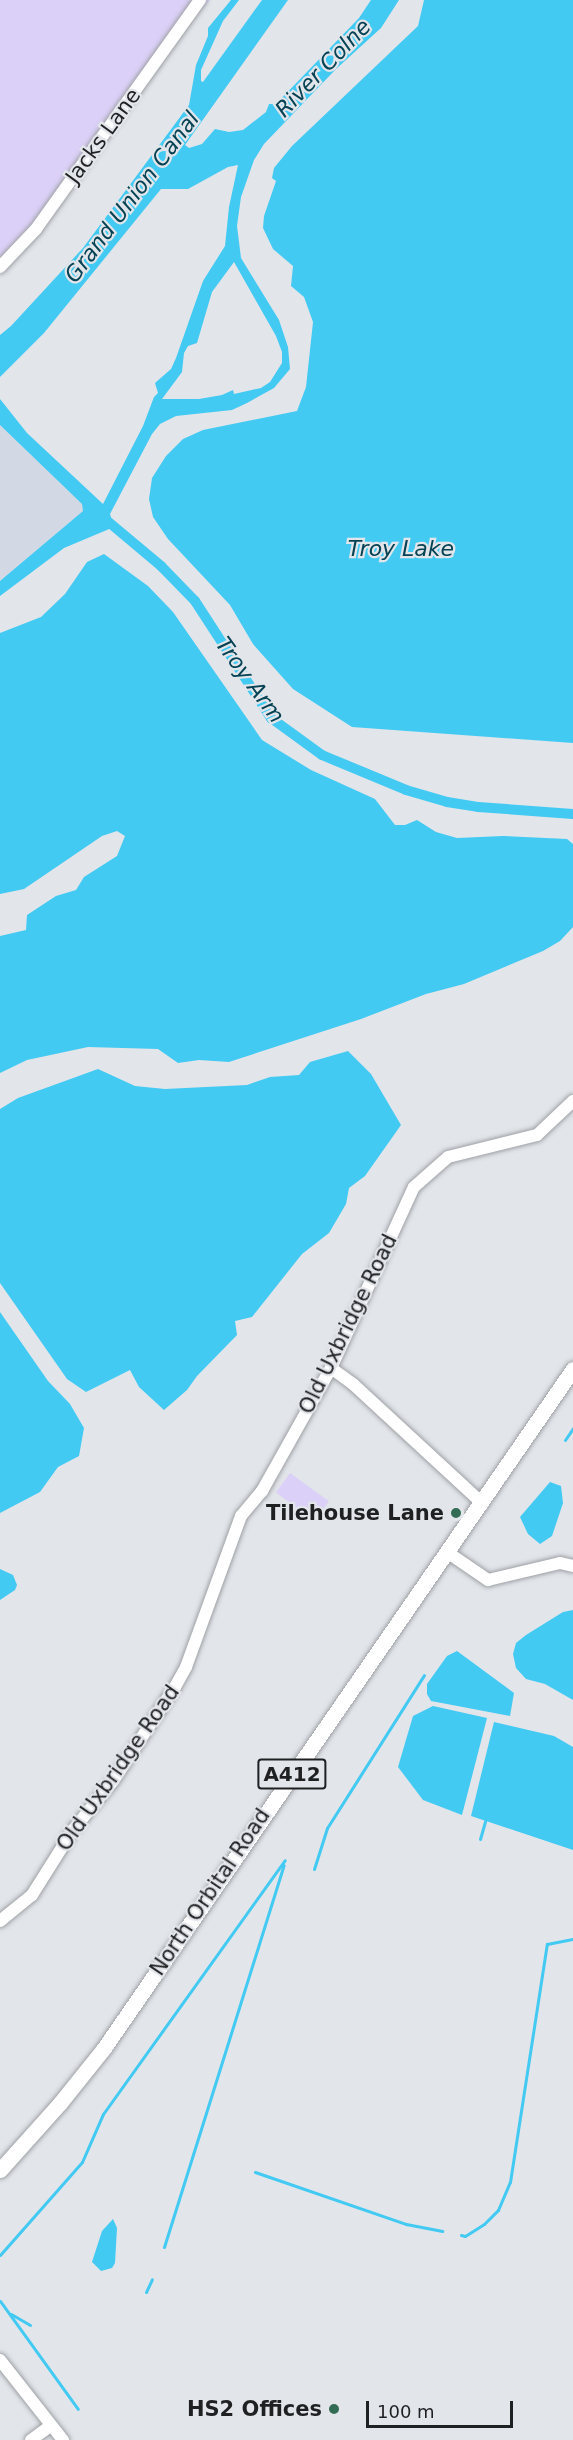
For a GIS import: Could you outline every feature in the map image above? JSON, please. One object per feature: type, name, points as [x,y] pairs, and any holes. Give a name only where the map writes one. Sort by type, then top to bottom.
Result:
[{"type":"main road","name":"North Orbital Road","points":[[0,2170],[60,2103],[104,2049],[573,1369]]},
{"type":"street","name":"Jacks Lane","points":[[0,267],[36,229],[201,0]]},
{"type":"street","name":"Old Uxbridge Road","points":[[0,1921],[32,1895],[73,1830],[113,1781],[175,1688],[186,1667],[241,1516],[262,1491],[331,1368],[414,1187],[448,1157],[537,1135],[573,1101]]},
{"type":"street","points":[[331,1368],[353,1384],[481,1502]]},
{"type":"street","points":[[447,1552],[488,1580],[560,1563],[573,1566]]},
{"type":"street","points":[[0,2360],[63,2440]]},
{"type":"street","points":[[31,2440],[50,2426]]},
{"type":"shaded area","points":[[0,0],[210,0],[157,61],[23,237],[0,260]]},
{"type":"shaded area","points":[[0,425],[82,504],[83,511],[0,581]]},
{"type":"shaded area","points":[[290,1473],[329,1501],[315,1521],[276,1492]]},
{"type":"water","points":[[231,0],[239,0],[223,21],[201,70],[201,81],[203,82],[262,0],[288,0],[185,145],[189,148],[202,144],[215,129],[229,132],[243,130],[266,112],[269,104],[276,104],[359,18],[371,0],[399,0],[381,28],[336,69],[264,144],[254,160],[241,197],[237,226],[241,258],[279,320],[288,347],[290,369],[274,388],[232,410],[176,416],[160,424],[152,434],[110,514],[114,527],[64,548],[0,596],[0,581],[83,511],[82,504],[0,425],[0,399],[27,433],[103,504],[143,426],[154,397],[158,393],[155,383],[171,369],[176,358],[203,281],[225,246],[229,207],[238,165],[228,167],[188,189],[161,189],[44,333],[0,377],[0,335],[83,248],[189,105],[196,65],[208,36],[208,28]],"holes":[[[234,262],[276,336],[282,352],[282,363],[270,382],[261,388],[234,394],[233,390],[222,395],[199,399],[162,399],[182,372],[184,353],[188,346],[197,343],[212,292]]]},
{"type":"water","name":"Troy Lake","points":[[424,0],[573,0],[573,743],[352,727],[293,689],[253,644],[230,605],[168,539],[153,517],[149,499],[152,478],[166,456],[183,439],[203,430],[297,411],[306,387],[313,322],[304,297],[291,286],[293,266],[273,249],[263,228],[264,216],[276,181],[272,178],[274,168],[292,146],[418,26]]},
{"type":"water","points":[[104,554],[148,586],[173,612],[262,740],[311,770],[375,799],[395,825],[405,825],[417,820],[436,832],[457,838],[503,836],[567,839],[573,844],[573,927],[560,941],[543,951],[464,984],[426,994],[361,1019],[229,1062],[199,1060],[178,1063],[158,1049],[88,1047],[27,1060],[0,1073],[0,936],[26,930],[27,915],[56,896],[76,890],[84,877],[117,856],[125,836],[117,831],[102,836],[24,889],[0,894],[0,633],[41,617],[65,594],[87,562]]},
{"type":"water","points":[[348,1051],[371,1074],[401,1125],[365,1176],[349,1188],[346,1204],[329,1233],[302,1254],[252,1317],[235,1321],[237,1335],[197,1376],[187,1390],[164,1410],[139,1387],[130,1370],[86,1392],[67,1379],[0,1283],[0,1109],[18,1098],[98,1069],[135,1086],[165,1089],[247,1085],[270,1077],[299,1075],[310,1062]]},
{"type":"water","points":[[0,1312],[48,1381],[70,1404],[84,1428],[79,1456],[58,1467],[40,1492],[0,1513]]},
{"type":"water","points":[[550,1482],[561,1486],[563,1503],[552,1536],[540,1544],[528,1534],[520,1517]]},
{"type":"water","points":[[0,1569],[13,1575],[17,1585],[15,1590],[0,1600]]},
{"type":"water","points":[[573,1610],[573,1700],[545,1684],[526,1679],[516,1668],[513,1654],[516,1643],[526,1635],[563,1612]]},
{"type":"water","points":[[457,1651],[514,1693],[510,1716],[431,1701],[427,1694],[427,1684],[447,1656]]},
{"type":"water","points":[[433,1706],[487,1718],[462,1815],[423,1800],[398,1767],[413,1716]]},
{"type":"water","points":[[494,1722],[554,1736],[573,1747],[573,1850],[471,1816]]},
{"type":"water","points":[[113,2219],[117,2228],[115,2263],[112,2268],[101,2271],[92,2262],[102,2231]]},
{"type":"waterway","name":"Troy Arm","points":[[105,519],[161,566],[195,601],[271,718],[322,755],[406,790],[447,802],[478,807],[573,814]]},
{"type":"waterway","points":[[565,1440],[573,1428]]},
{"type":"waterway","points":[[314,1869],[327,1828],[424,1675]]},
{"type":"waterway","points":[[480,1839],[485,1821]]},
{"type":"waterway","points":[[0,2255],[82,2162],[103,2114],[285,1860]]},
{"type":"waterway","points":[[164,2247],[284,1865]]},
{"type":"waterway","points":[[461,2235],[465,2236],[484,2224],[498,2210],[510,2182],[547,1944],[573,1939]]},
{"type":"waterway","points":[[255,2172],[406,2224],[442,2231]]},
{"type":"waterway","points":[[146,2292],[152,2279]]},
{"type":"waterway","points":[[0,2301],[78,2409]]},
{"type":"waterway","points":[[11,2314],[30,2325]]},
{"type":"place","name":"Tilehouse Lane","points":[[456,1513]]},
{"type":"place","name":"HS2 Offices","points":[[334,2409]]},
{"type":"water label","name":"River Colne","points":[[323,68]]},
{"type":"water label","name":"Grand Union Canal","points":[[132,197]]}]
